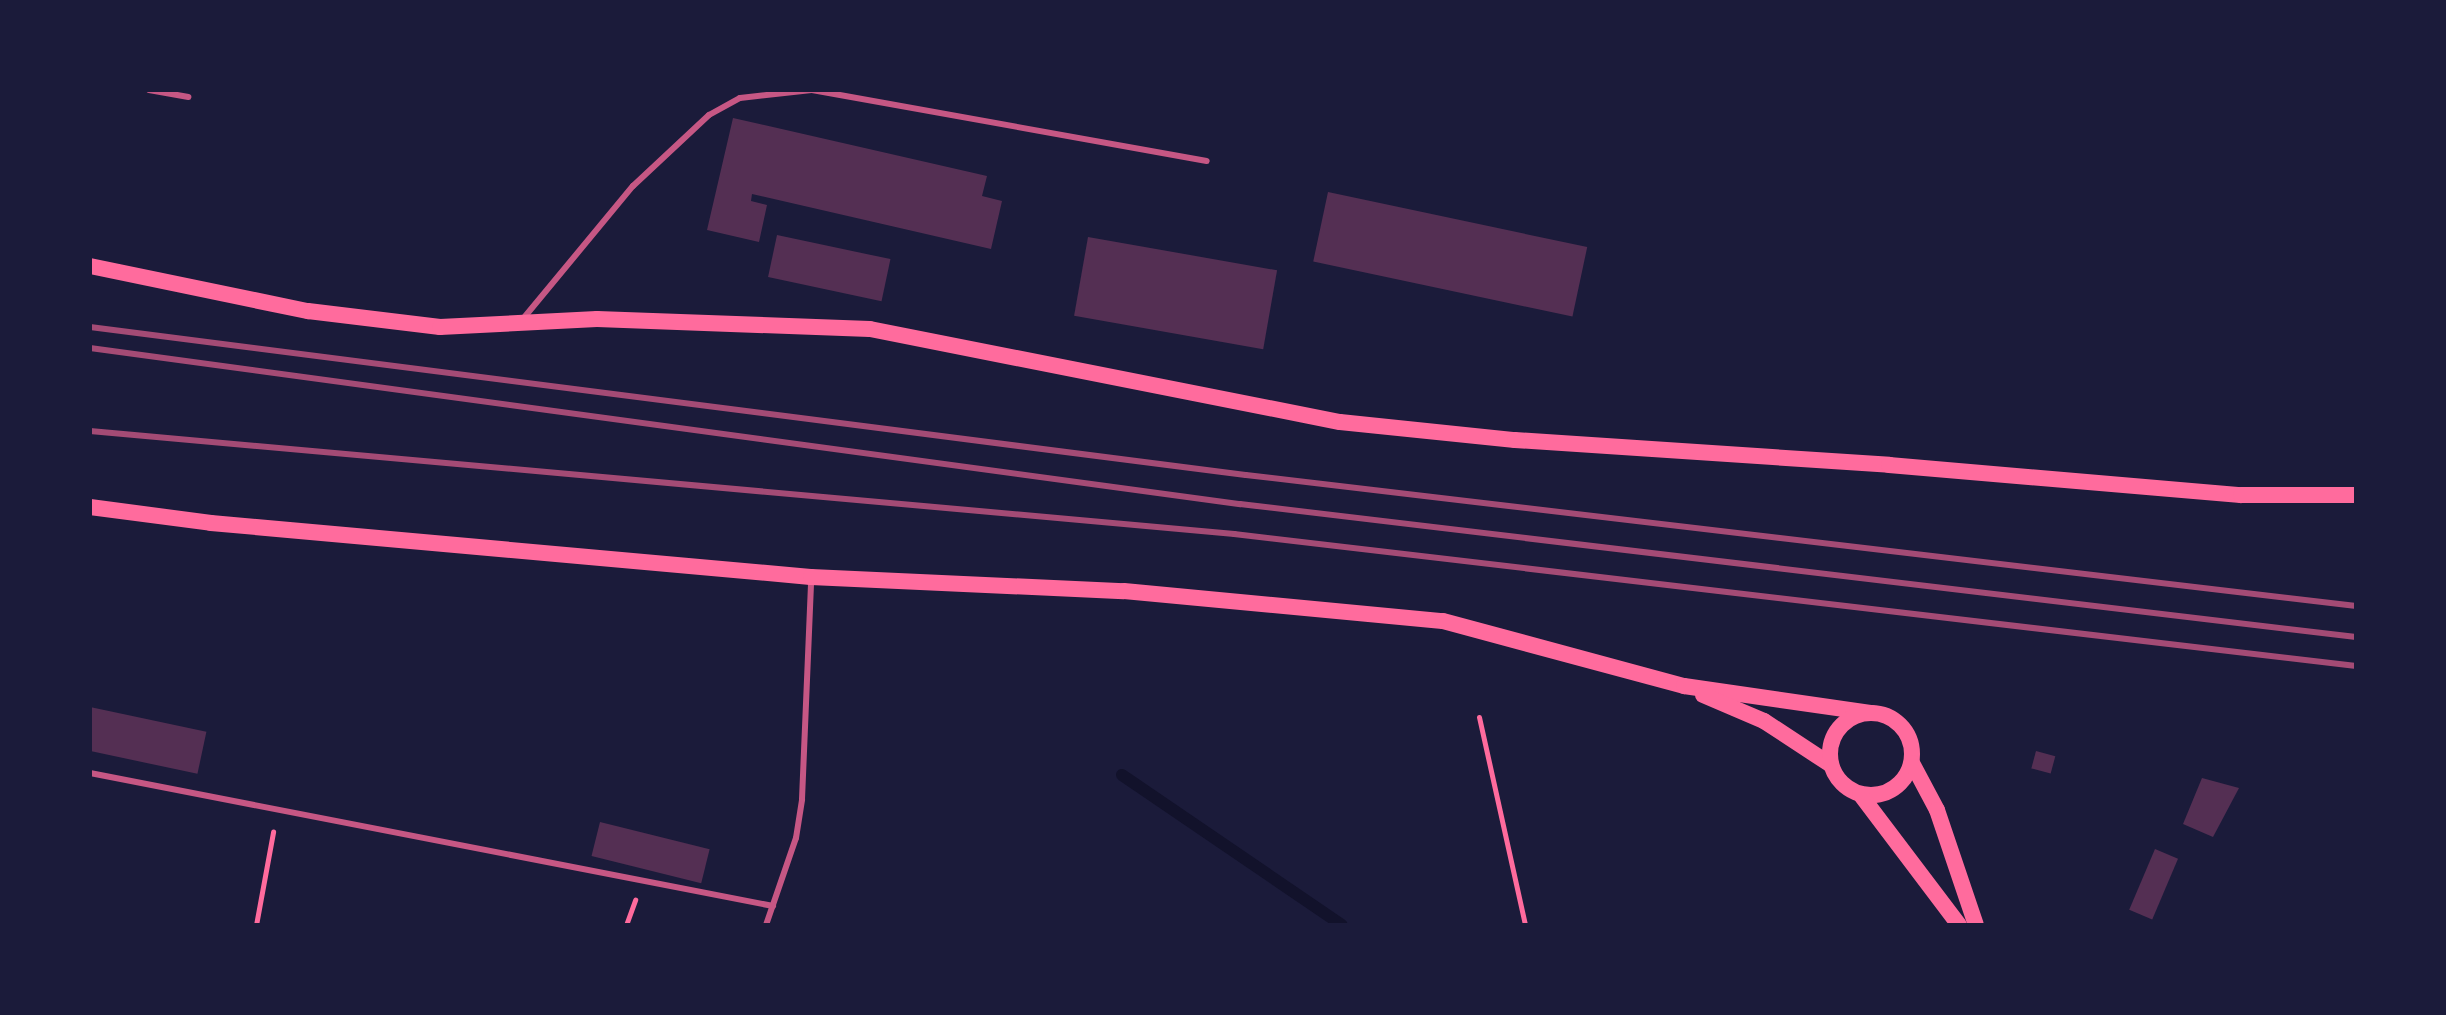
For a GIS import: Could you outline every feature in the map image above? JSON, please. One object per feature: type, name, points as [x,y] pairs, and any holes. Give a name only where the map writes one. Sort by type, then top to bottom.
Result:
[{"type":"main road","points":[[90,266],[308,311],[440,327],[597,319],[870,329],[1340,422],[1515,440],[1889,465],[2241,495],[2356,495]]},
{"type":"main road","points":[[90,507],[211,523],[811,577],[1124,591],[1443,621],[1684,686],[1872,713],[1894,719],[1902,726],[1913,750],[1907,776],[1886,793],[1860,794]]},
{"type":"main road","points":[[1684,686],[1764,721],[1831,765]]},
{"type":"main road","points":[[1872,713],[1848,720],[1838,729],[1832,740],[1831,765],[1837,778],[1860,794],[1959,925]]},
{"type":"main road","points":[[1912,763],[1937,810],[1976,925]]},
{"type":"lane","points":[[149,90],[188,97]]},
{"type":"lane","points":[[520,323],[633,186],[709,115],[740,98],[812,90],[1207,161]]},
{"type":"lane","points":[[766,925],[796,838],[802,799],[811,577]]},
{"type":"lane","points":[[90,773],[773,906]]},
{"type":"path","points":[[1479,717],[1525,925]]},
{"type":"path","points":[[256,925],[277,810]]},
{"type":"building","points":[[733,118],[987,176],[982,196],[1002,201],[991,249],[752,194],[751,201],[767,205],[759,242],[707,230]]},
{"type":"building","points":[[1328,192],[1587,247],[1572,317],[1313,261]]},
{"type":"building","points":[[777,235],[890,259],[882,301],[768,277]]},
{"type":"building","points":[[1088,237],[1277,270],[1263,349],[1074,316]]},
{"type":"building","points":[[90,707],[206,732],[197,774],[90,751]]},
{"type":"building","points":[[2036,751],[2055,756],[2051,774],[2031,768]]},
{"type":"building","points":[[2202,778],[2239,788],[2213,837],[2183,824]]},
{"type":"building","points":[[600,822],[710,849],[701,883],[592,856]]},
{"type":"building","points":[[2155,849],[2178,859],[2152,920],[2129,910]]},
{"type":"waterway","points":[[1122,775],[1342,925]]},
{"type":"railway","points":[[90,327],[1246,475],[2356,606]]},
{"type":"railway","points":[[90,348],[1240,504],[2356,637]]},
{"type":"railway","points":[[90,431],[1234,534],[2356,666]]}]
